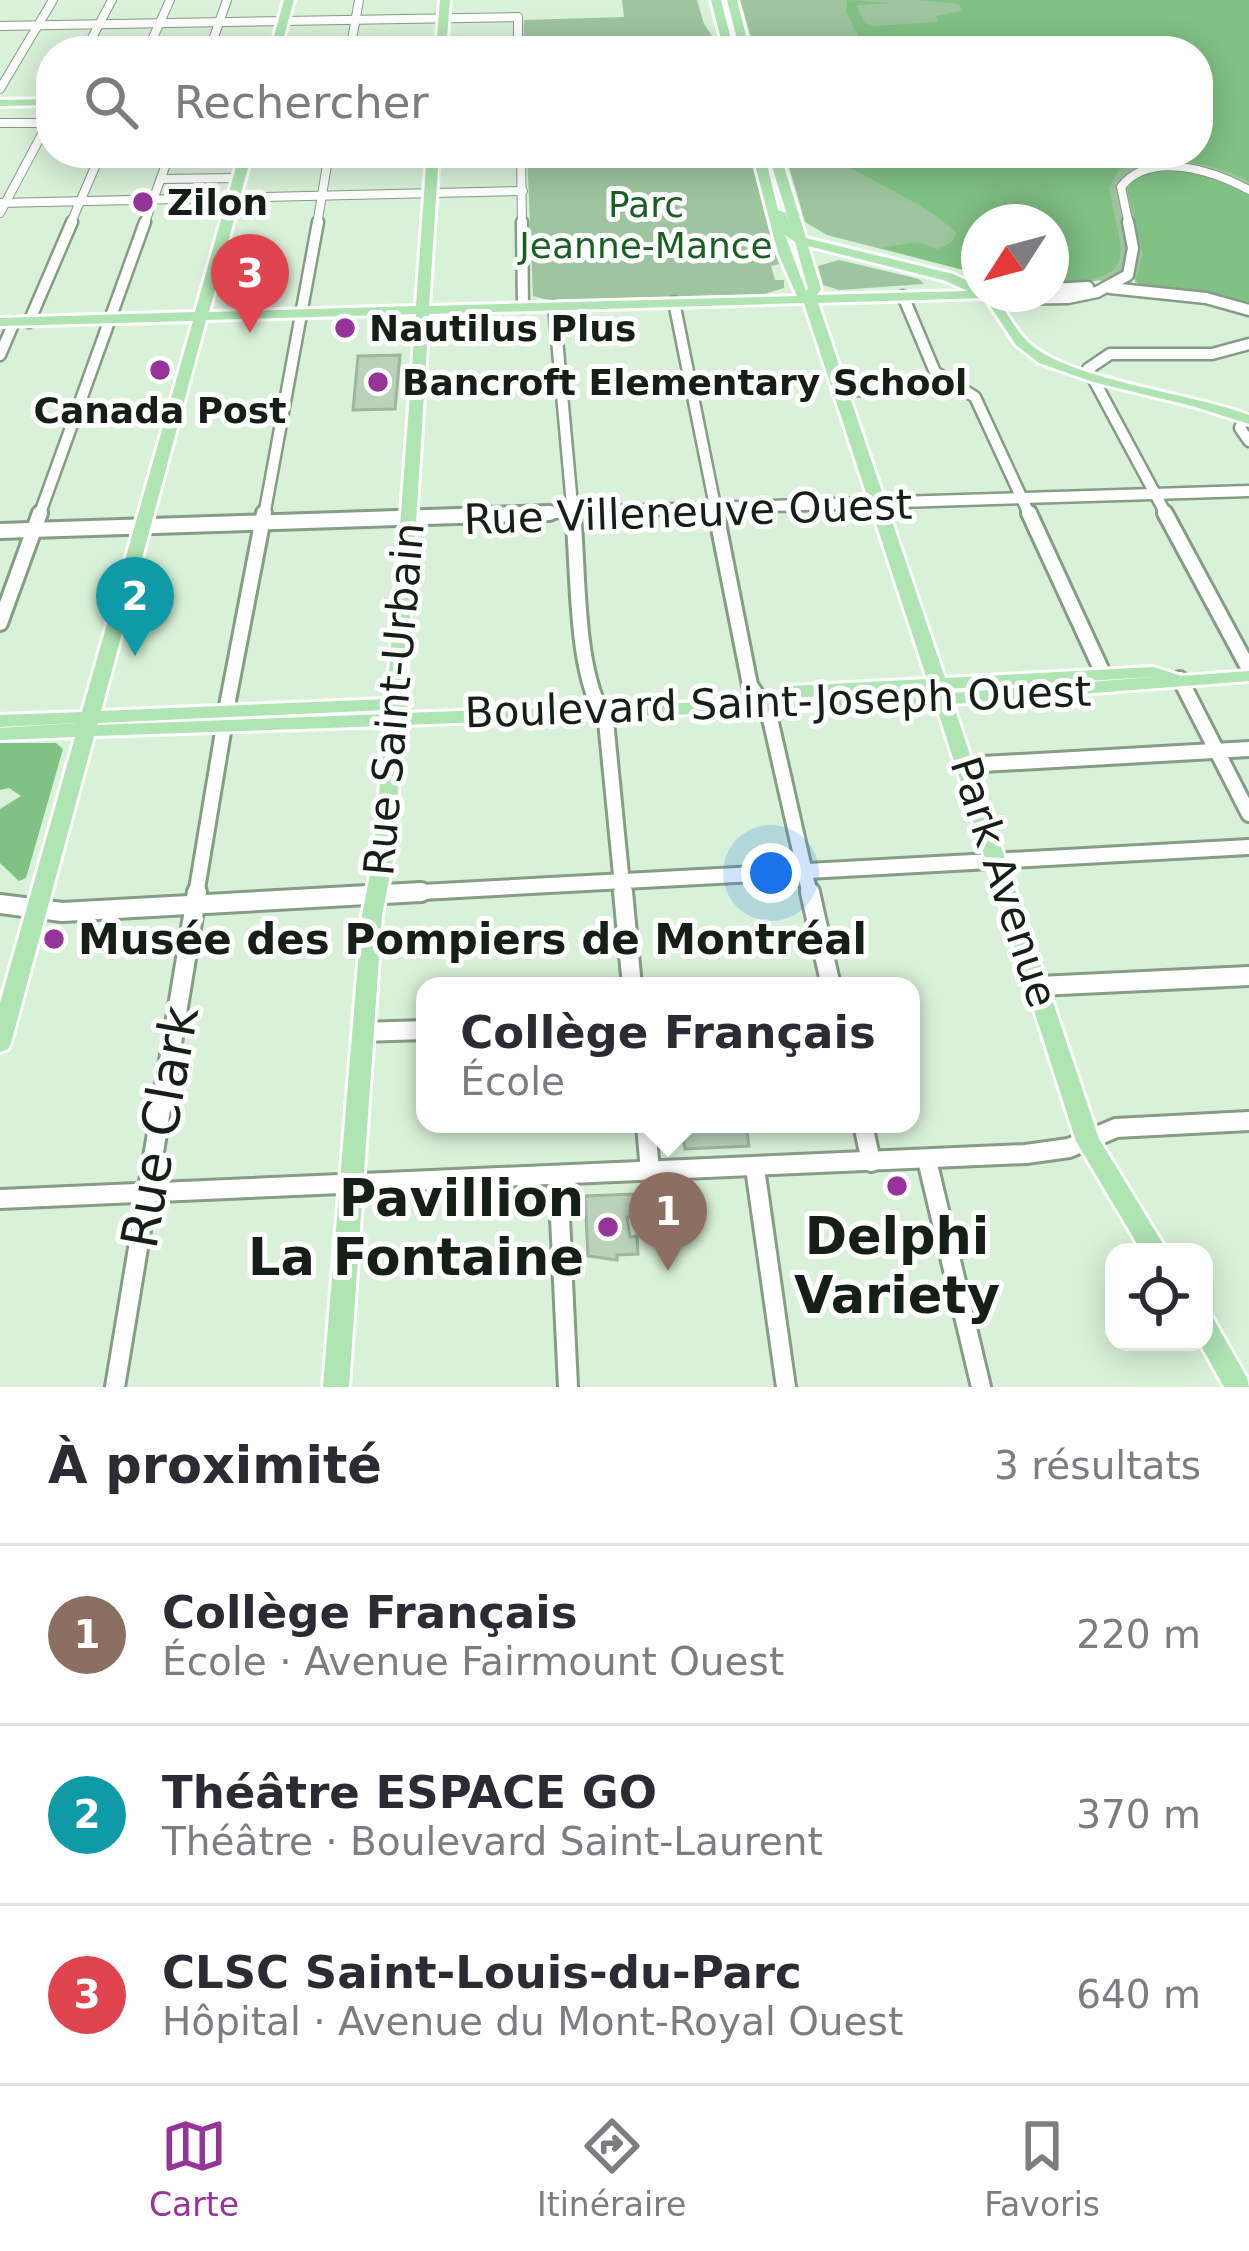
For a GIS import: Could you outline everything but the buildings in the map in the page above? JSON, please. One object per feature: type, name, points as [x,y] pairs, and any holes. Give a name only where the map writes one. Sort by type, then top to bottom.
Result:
[{"type":"main road","points":[[280,36],[289,0]]},
{"type":"main road","points":[[442,36],[445,0]]},
{"type":"main road","points":[[716,0],[725,36]]},
{"type":"main road","points":[[732,0],[742,36]]},
{"type":"main road","points":[[0,103],[36,102]]},
{"type":"main road","points":[[0,1043],[242,168]]},
{"type":"main road","name":"Rue Saint-Urbain","points":[[336,1387],[362,1032],[395,711],[433,168]]},
{"type":"main road","points":[[762,168],[778,238],[797,290],[807,298]]},
{"type":"main road","points":[[778,168],[815,289],[807,298]]},
{"type":"main road","points":[[767,186],[785,230],[961,284]]},
{"type":"main road","points":[[798,234],[961,274]]},
{"type":"main road","points":[[14,322],[961,295]]},
{"type":"main road","name":"Park Avenue","points":[[807,298],[843,392],[1088,1141],[1150,1243]]},
{"type":"main road","points":[[1001,312],[1025,348],[1089,374],[1247,419]]},
{"type":"main road","name":"Boulevard Saint-Joseph Ouest","points":[[90,724],[1106,682],[1158,686],[1249,672]]},
{"type":"main road","points":[[0,721],[90,724]]},
{"type":"main road","points":[[0,734],[90,724]]},
{"type":"main road","points":[[1213,1342],[1238,1387]]},
{"type":"street","points":[[0,88],[53,0]]},
{"type":"street","points":[[93,36],[112,0]]},
{"type":"street","points":[[153,36],[170,0]]},
{"type":"street","points":[[215,36],[227,0]]},
{"type":"street","points":[[353,36],[359,0]]},
{"type":"street","points":[[0,26],[518,17],[518,36]]},
{"type":"street","points":[[0,123],[36,121]]},
{"type":"street","points":[[2,206],[36,144]]},
{"type":"street","points":[[0,355],[95,168]]},
{"type":"street","points":[[0,622],[165,168]]},
{"type":"street","name":"Rue Clark","points":[[115,1387],[225,718],[326,168]]},
{"type":"street","points":[[522,168],[524,308]]},
{"type":"street","points":[[1080,288],[1117,275],[1126,266],[1127,242],[1116,184],[1126,173],[1147,168]]},
{"type":"street","points":[[1156,168],[1128,176],[1120,187],[1137,259],[1130,280],[1173,295]]},
{"type":"street","points":[[1188,168],[1249,188]]},
{"type":"street","points":[[1198,168],[1224,174],[1249,188]]},
{"type":"street","points":[[161,179],[239,178]]},
{"type":"street","points":[[2,206],[81,200],[523,191]]},
{"type":"street","points":[[1069,298],[1106,288],[1130,274]]},
{"type":"street","points":[[1069,288],[1214,299],[1249,310]]},
{"type":"street","points":[[1069,298],[1173,295]]},
{"type":"street","points":[[903,296],[935,372],[975,397],[1106,682]]},
{"type":"street","points":[[674,302],[750,685],[760,699],[829,977]]},
{"type":"street","points":[[554,306],[596,705],[606,721],[631,977]]},
{"type":"street","points":[[1249,344],[1212,354],[1110,354],[1090,364],[1089,374],[1249,672]]},
{"type":"street","points":[[843,392],[954,385]]},
{"type":"street","points":[[1247,419],[1240,428],[1249,441]]},
{"type":"street","name":"Rue Villeneuve Ouest","points":[[0,531],[1249,491]]},
{"type":"street","points":[[1180,679],[1249,814]]},
{"type":"street","points":[[966,765],[1249,749]]},
{"type":"street","points":[[0,904],[62,912],[998,860],[1247,852]]},
{"type":"street","points":[[1039,986],[1249,976]]},
{"type":"street","points":[[362,1032],[416,1030]]},
{"type":"street","points":[[0,1199],[927,1160],[1036,1153],[1088,1141],[1117,1128],[1249,1120]]},
{"type":"street","points":[[647,1133],[650,1172]]},
{"type":"street","points":[[864,1133],[871,1162]]},
{"type":"street","points":[[927,1160],[981,1387]]},
{"type":"street","points":[[755,1168],[786,1387]]},
{"type":"street","points":[[558,1175],[568,1387]]},
{"type":"green space","points":[[622,0],[697,0],[712,36],[523,36],[524,20],[624,17]]},
{"type":"green space","points":[[740,0],[1249,0],[1249,306],[1138,284],[1134,279],[1069,282],[1069,204],[961,204],[961,269],[827,235],[805,222],[789,168],[1213,168],[1213,36],[751,36]]},
{"type":"green space","points":[[847,0],[893,3],[856,5],[865,23],[874,26],[938,22],[936,16],[962,11],[959,4],[918,0],[1249,0],[1249,182],[1213,168],[1213,36],[858,36],[846,12]]},
{"type":"green space","name":"Parc Jeanne-Mance","points":[[528,168],[754,168],[780,264],[771,266],[775,280],[784,280],[784,288],[764,294],[548,300],[533,296]]},
{"type":"green space","points":[[853,168],[1128,168],[1119,170],[1109,188],[1119,261],[1100,277],[1069,282],[1069,204],[961,204],[961,269],[881,248],[917,242],[938,249],[951,243],[957,233],[927,210]]},
{"type":"green space","points":[[1158,170],[1197,172],[1249,194],[1249,306],[1135,282],[1143,254],[1127,189],[1138,176]]},
{"type":"green space","points":[[839,260],[924,284],[839,290],[823,285],[818,266]]},
{"type":"green space","points":[[0,743],[56,743],[63,749],[26,878],[19,881],[0,863],[0,809],[21,796],[9,788],[0,790]]},
{"type":"place","name":"Zilon","points":[[143,202]]},
{"type":"place","name":"Nautilus Plus","points":[[345,328]]},
{"type":"place","name":"CLSC Saint-Louis-du-Parc","points":[[250,333]]},
{"type":"place","name":"Canada Post","points":[[160,370]]},
{"type":"place","name":"Bancroft Elementary School","points":[[378,382]]},
{"type":"place","name":"Théâtre ESPACE GO","points":[[135,656]]},
{"type":"place","name":"Musée des Pompiers de Montréal","points":[[54,939]]},
{"type":"place","name":"Delphi Variety","points":[[897,1186]]},
{"type":"place","name":"Pavillion La Fontaine","points":[[608,1227]]},
{"type":"place","name":"Collège Français","points":[[668,1271]]}]
